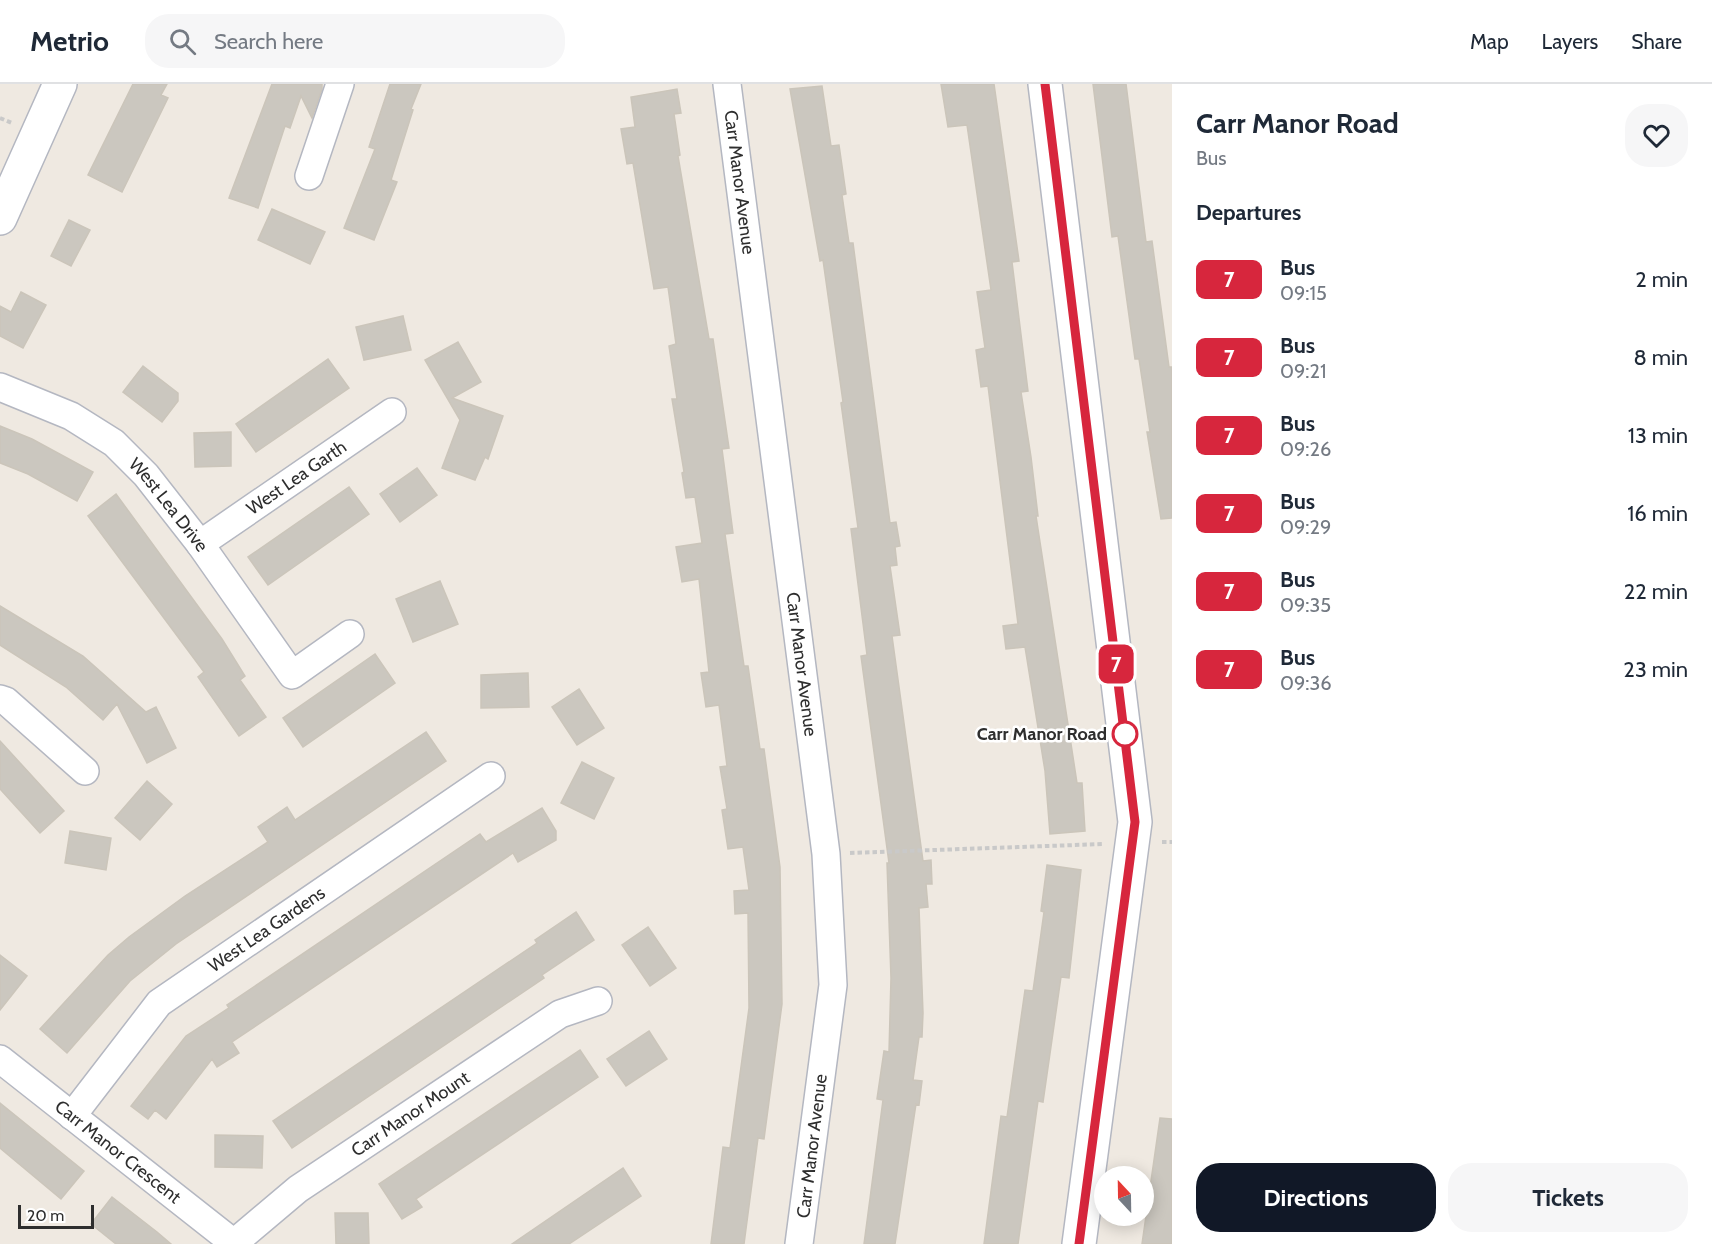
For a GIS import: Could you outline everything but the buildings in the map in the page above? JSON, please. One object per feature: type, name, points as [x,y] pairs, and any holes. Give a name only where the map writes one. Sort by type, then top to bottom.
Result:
[{"type":"street","points":[[0,218],[60,84]]},
{"type":"street","points":[[309,176],[340,84]]},
{"type":"street","name":"Carr Manor Avenue","points":[[727,84],[826,854],[833,984],[800,1244]]},
{"type":"street","points":[[1045,84],[1135,822],[1079,1244]]},
{"type":"street","name":"West Lea Drive","points":[[0,387],[71,416],[114,443],[146,475],[200,544],[292,675],[350,634]]},
{"type":"street","name":"West Lea Garth","points":[[200,544],[392,412]]},
{"type":"street","points":[[0,699],[6,701],[85,771]]},
{"type":"street","name":"West Lea Gardens","points":[[72,1116],[159,1003],[491,776]]},
{"type":"street","name":"Carr Manor Mount","points":[[235,1244],[298,1189],[560,1014],[598,1001]]},
{"type":"street","name":"Carr Manor Crescent","points":[[0,1059],[235,1244]]},
{"type":"path","points":[[826,854],[1172,842]]},
{"type":"bus line","name":"7","points":[[1045,84],[1135,822],[1079,1244]]},
{"type":"place","name":"Carr Manor Road","points":[[1125,734]]}]
